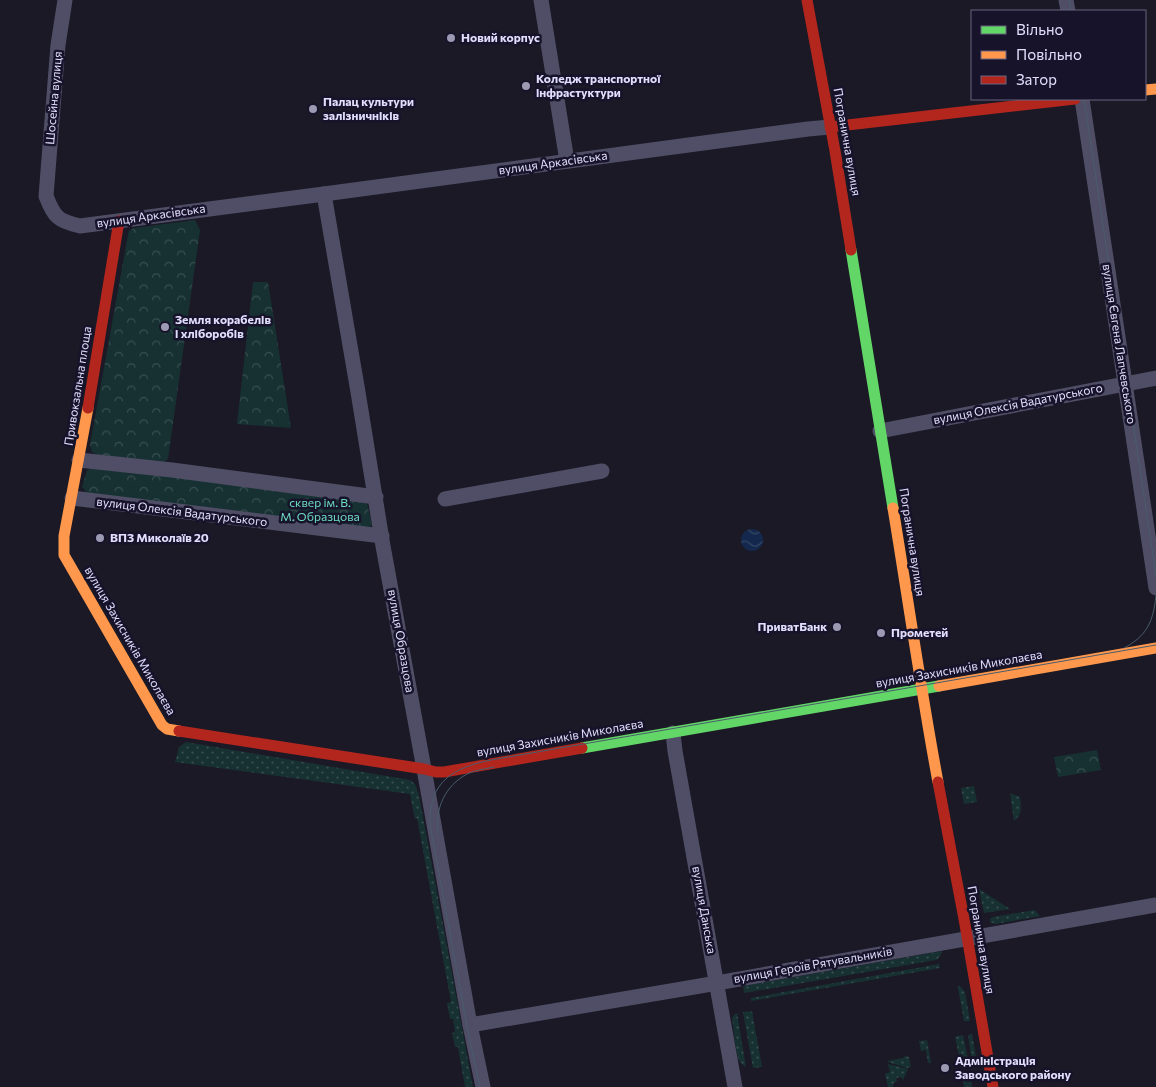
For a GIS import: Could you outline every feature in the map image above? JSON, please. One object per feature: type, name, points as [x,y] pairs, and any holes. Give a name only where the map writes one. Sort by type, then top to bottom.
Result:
[{"type":"street","name":"Шосейна вулиця","points":[[46,196],[58,45],[65,0]]},
{"type":"street","points":[[541,0],[567,161]]},
{"type":"street","name":"Погранична вулиця","points":[[807,0],[835,151],[921,690],[993,1087]]},
{"type":"street","name":"вулиця Аркасівська","points":[[46,196],[51,209],[58,218],[80,226],[808,128],[1066,100]]},
{"type":"street","name":"вулиця Євгена Лапчевського","points":[[1082,100],[1156,588]]},
{"type":"street","name":"вулиця Образцова","points":[[324,194],[382,536],[470,1025],[483,1087]]},
{"type":"street","name":"Привокзальна площа","points":[[64,555],[64,536],[79,460],[119,221]]},
{"type":"street","name":"вулиця Олексія Вадатурського","points":[[880,431],[1156,378]]},
{"type":"street","points":[[79,460],[172,470],[376,497]]},
{"type":"street","points":[[446,499],[602,472]]},
{"type":"street","name":"вулиця Олексія Вадатурського","points":[[72,498],[382,536]]},
{"type":"street","name":"вулиця Захисників Миколаєва","points":[[64,555],[162,725],[167,728],[436,772],[673,733],[1156,648]]},
{"type":"street","name":"вулиця Данська","points":[[673,733],[735,1087]]},
{"type":"street","name":"вулиця Героїв Рятувальників","points":[[470,1025],[1156,905]]},
{"type":"green space","points":[[195,220],[200,230],[168,459],[163,463],[100,456],[92,452],[90,445],[129,231],[134,228]]},
{"type":"green space","points":[[253,282],[268,282],[291,428],[237,424]]},
{"type":"green space","name":"сквер ім. В. М. Образцова","points":[[97,467],[367,503],[372,525],[369,528],[89,495],[82,487],[87,470]]},
{"type":"green space","points":[[186,742],[410,780],[415,784],[419,795],[473,1087],[465,1087],[458,1047],[455,1047],[452,1033],[455,1032],[453,1019],[450,1019],[447,1003],[451,1002],[417,818],[415,819],[410,794],[175,762],[179,747]]},
{"type":"green space","points":[[1097,750],[1101,770],[1058,777],[1054,757]]},
{"type":"green space","points":[[974,786],[977,802],[964,804],[961,788]]},
{"type":"green space","points":[[1010,793],[1020,797],[1020,813],[1014,821]]},
{"type":"green space","points":[[979,889],[1010,909],[984,913]]},
{"type":"green space","points":[[1035,910],[1040,916],[995,924],[990,922],[990,919],[993,917]]},
{"type":"green space","points":[[942,951],[936,960],[744,993],[743,986]]},
{"type":"green space","points":[[939,964],[940,968],[751,1001],[751,998]]},
{"type":"green space","points":[[959,985],[965,992],[970,1021],[964,1021]]},
{"type":"green space","points":[[752,1011],[762,1067],[753,1068],[743,1012]]},
{"type":"green space","points":[[737,1013],[746,1067],[739,1060],[736,1049],[732,1018]]},
{"type":"green space","points":[[972,1034],[976,1056],[971,1056],[968,1035]]},
{"type":"green space","points":[[963,1035],[968,1059],[960,1060],[955,1037]]},
{"type":"green space","points":[[927,1040],[931,1063],[928,1063],[926,1050],[921,1051],[919,1041]]},
{"type":"green space","points":[[905,1056],[909,1057],[911,1067],[907,1068],[887,1061],[903,1058]]},
{"type":"green space","points":[[888,1064],[908,1069],[903,1080],[901,1077],[896,1078],[897,1081],[893,1084],[893,1087],[888,1087],[885,1074],[890,1072]]},
{"type":"green space","points":[[970,1071],[972,1087],[964,1087],[962,1072]]},
{"type":"water","points":[[748,529],[756,529],[763,536],[763,544],[756,551],[748,551],[741,544],[741,536]]},
{"type":"tram line","points":[[1069,0],[1071,10]]},
{"type":"tram line","points":[[1084,100],[1156,575]]},
{"type":"tram line","points":[[1124,648],[1138,638],[1148,627],[1156,596]]},
{"type":"tram line","points":[[480,1087],[468,1032],[430,824],[434,797],[439,787],[455,772],[465,767],[491,760],[1156,645]]},
{"type":"tram line","points":[[438,832],[438,814],[447,791],[467,774],[494,767]]},
{"type":"traffic: fast","points":[[851,250],[893,508]]},
{"type":"traffic: fast","points":[[582,748],[939,686]]},
{"type":"traffic: slow","points":[[1146,90],[1156,89]]},
{"type":"traffic: slow","points":[[88,408],[64,536],[64,555],[162,725],[167,729],[179,731]]},
{"type":"traffic: slow","points":[[893,508],[938,782]]},
{"type":"traffic: slow","points":[[939,686],[1156,648]]},
{"type":"traffic: jam","points":[[807,0],[851,250]]},
{"type":"traffic: jam","points":[[830,127],[1066,100]]},
{"type":"traffic: jam","points":[[88,408],[119,221]]},
{"type":"traffic: jam","points":[[179,731],[436,772],[582,748]]},
{"type":"traffic: jam","points":[[938,782],[993,1087]]},
{"type":"place","name":"Новий корпус","points":[[451,38]]},
{"type":"place","name":"Коледж транспортної інфрастуктури","points":[[526,86]]},
{"type":"place","name":"Палац культури залізничніків","points":[[313,109]]},
{"type":"place","name":"Земля корабелів і хліборобів","points":[[165,327]]},
{"type":"place","name":"ВПЗ Миколаїв 20","points":[[100,538]]},
{"type":"place","name":"ПриватБанк","points":[[837,627]]},
{"type":"place","name":"Прометей","points":[[881,633]]},
{"type":"place","name":"Адміністрація Заводського району","points":[[945,1068]]}]
